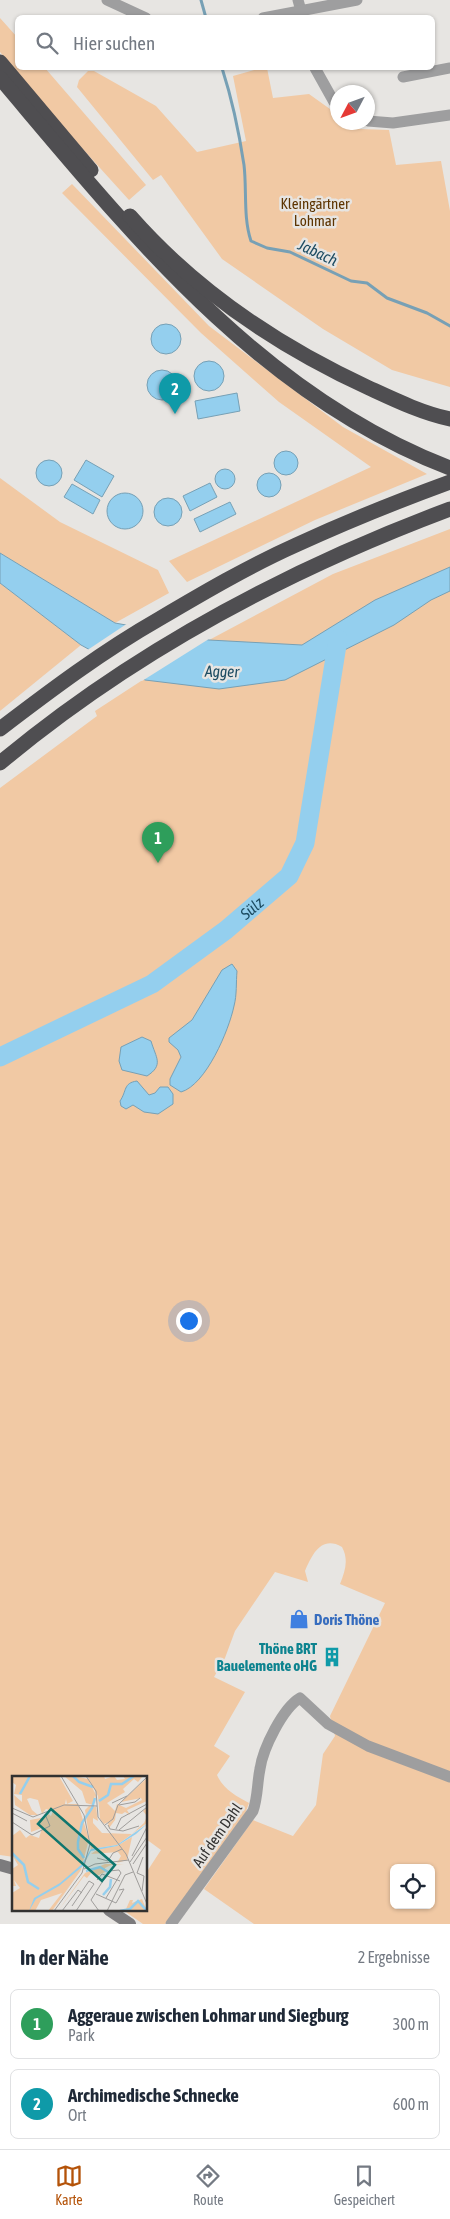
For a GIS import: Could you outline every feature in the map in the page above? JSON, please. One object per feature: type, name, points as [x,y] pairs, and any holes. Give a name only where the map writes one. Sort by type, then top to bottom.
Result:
[{"type":"highway","points":[[0,62],[113,203]]},
{"type":"highway","points":[[0,78],[113,203],[191,294],[273,366],[339,412],[410,451],[450,468]]},
{"type":"highway","points":[[131,224],[211,292],[252,323],[289,347],[337,374],[401,403],[450,419]]},
{"type":"highway","points":[[0,729],[135,633],[206,593],[294,546],[380,508],[450,482]]},
{"type":"highway","points":[[0,763],[74,705],[157,650],[232,606],[309,567],[387,533],[450,509]]},
{"type":"main road","points":[[112,1912],[130,1924]]},
{"type":"street","points":[[107,0],[140,15]]},
{"type":"street","points":[[275,15],[357,0]]},
{"type":"street","points":[[403,77],[450,68]]},
{"type":"street","points":[[316,70],[330,95]]},
{"type":"street","points":[[375,122],[394,123],[450,115]]},
{"type":"street","name":"Auf dem Dahl","points":[[171,1924],[253,1811],[263,1757],[287,1708],[300,1698],[328,1724],[368,1746],[450,1777]]},
{"type":"green space","points":[[0,18],[15,35],[15,70],[47,70],[146,185],[129,200],[42,104],[0,52]]},
{"type":"green space","name":"Kleingärtner Lohmar","points":[[254,70],[267,70],[273,98],[309,94],[330,109],[330,130],[389,130],[396,165],[441,161],[450,211],[450,387],[392,370],[323,329],[222,259],[161,175],[153,180],[77,87],[79,80],[88,71],[94,71],[156,106],[197,152],[246,141],[233,76]]},
{"type":"green space","points":[[72,184],[209,326],[343,427],[427,474],[315,520],[187,582],[169,561],[371,467],[279,402],[201,333],[62,193]]},
{"type":"green space","points":[[0,478],[60,522],[158,570],[169,593],[115,623],[0,553]]},
{"type":"green space","points":[[450,529],[450,1924],[254,1924],[204,1889],[253,1820],[293,1836],[316,1805],[323,1754],[335,1736],[330,1716],[385,1603],[340,1584],[346,1565],[345,1556],[342,1547],[335,1544],[328,1543],[323,1545],[314,1553],[305,1571],[308,1582],[275,1572],[235,1631],[225,1658],[214,1677],[245,1692],[214,1746],[230,1756],[217,1775],[220,1780],[230,1792],[249,1803],[245,1814],[165,1924],[143,1924],[126,1912],[148,1912],[148,1870],[161,1850],[148,1840],[148,1776],[12,1776],[12,1857],[0,1855],[0,788],[97,716],[95,711],[181,655],[333,574]]},
{"type":"green space","points":[[0,583],[81,645],[0,711]]},
{"type":"water","points":[[166,324],[172,325],[180,333],[180,345],[172,353],[166,354],[160,353],[152,345],[151,339],[152,333],[160,325]]},
{"type":"water","points":[[209,361],[219,366],[224,376],[219,386],[209,391],[199,386],[194,376],[199,366]]},
{"type":"water","points":[[162,370],[172,375],[177,385],[172,395],[162,400],[152,395],[147,385],[152,375]]},
{"type":"water","points":[[237,393],[240,411],[198,419],[195,401]]},
{"type":"water","points":[[286,451],[291,452],[297,458],[297,468],[291,474],[286,475],[281,474],[275,468],[274,463],[275,458],[281,452]]},
{"type":"water","points":[[49,460],[58,464],[62,473],[58,482],[49,486],[40,482],[36,473],[40,464]]},
{"type":"water","points":[[86,460],[114,476],[102,497],[74,480]]},
{"type":"water","points":[[221,469],[229,469],[235,475],[235,483],[229,489],[221,489],[215,483],[215,475]]},
{"type":"water","points":[[269,473],[278,476],[281,485],[278,494],[269,497],[260,494],[257,485],[260,476]]},
{"type":"water","points":[[210,483],[217,497],[190,511],[183,496]]},
{"type":"water","points":[[72,484],[100,500],[93,514],[64,497]]},
{"type":"water","points":[[125,493],[138,498],[143,511],[138,524],[125,529],[112,524],[107,511],[112,498]]},
{"type":"water","points":[[168,498],[178,502],[182,512],[178,522],[168,526],[158,522],[154,512],[158,502]]},
{"type":"water","points":[[230,502],[236,514],[200,532],[194,519]]},
{"type":"water","name":"Agger","points":[[0,553],[115,623],[209,640],[302,645],[375,600],[450,567],[450,591],[431,600],[394,625],[285,680],[219,689],[145,680],[81,645],[0,583]]},
{"type":"water","points":[[232,964],[237,971],[236,993],[234,1006],[222,1042],[199,1079],[181,1092],[170,1085],[170,1079],[181,1057],[178,1050],[169,1042],[169,1038],[192,1020],[222,970]]},
{"type":"water","points":[[142,1037],[151,1041],[157,1061],[156,1068],[147,1076],[122,1070],[119,1061],[121,1047]]},
{"type":"water","points":[[137,1081],[149,1095],[155,1093],[160,1087],[168,1087],[173,1094],[173,1104],[158,1114],[144,1112],[133,1105],[126,1109],[121,1106],[120,1101],[127,1086]]},
{"type":"pier","points":[[128,623],[212,637],[142,681],[86,651]]},
{"type":"waterway","name":"Jabach","points":[[201,0],[205,15]]},
{"type":"waterway","name":"Jabach","points":[[223,70],[232,104],[244,165],[247,223],[251,241],[267,248],[290,252],[351,281],[367,283],[387,298],[427,313],[450,326]]},
{"type":"waterway","name":"Sülz","points":[[0,1057],[152,984],[226,930],[289,876],[305,843],[338,639]]},
{"type":"place","name":"Archimedische Schnecke","points":[[175,414]]},
{"type":"place","name":"Aggeraue zwischen Lohmar und Siegburg","points":[[158,863]]},
{"type":"place","name":"Doris Thöne","points":[[299,1619]]},
{"type":"place","name":"Thöne BRT Bauelemente oHG","points":[[332,1657]]}]
